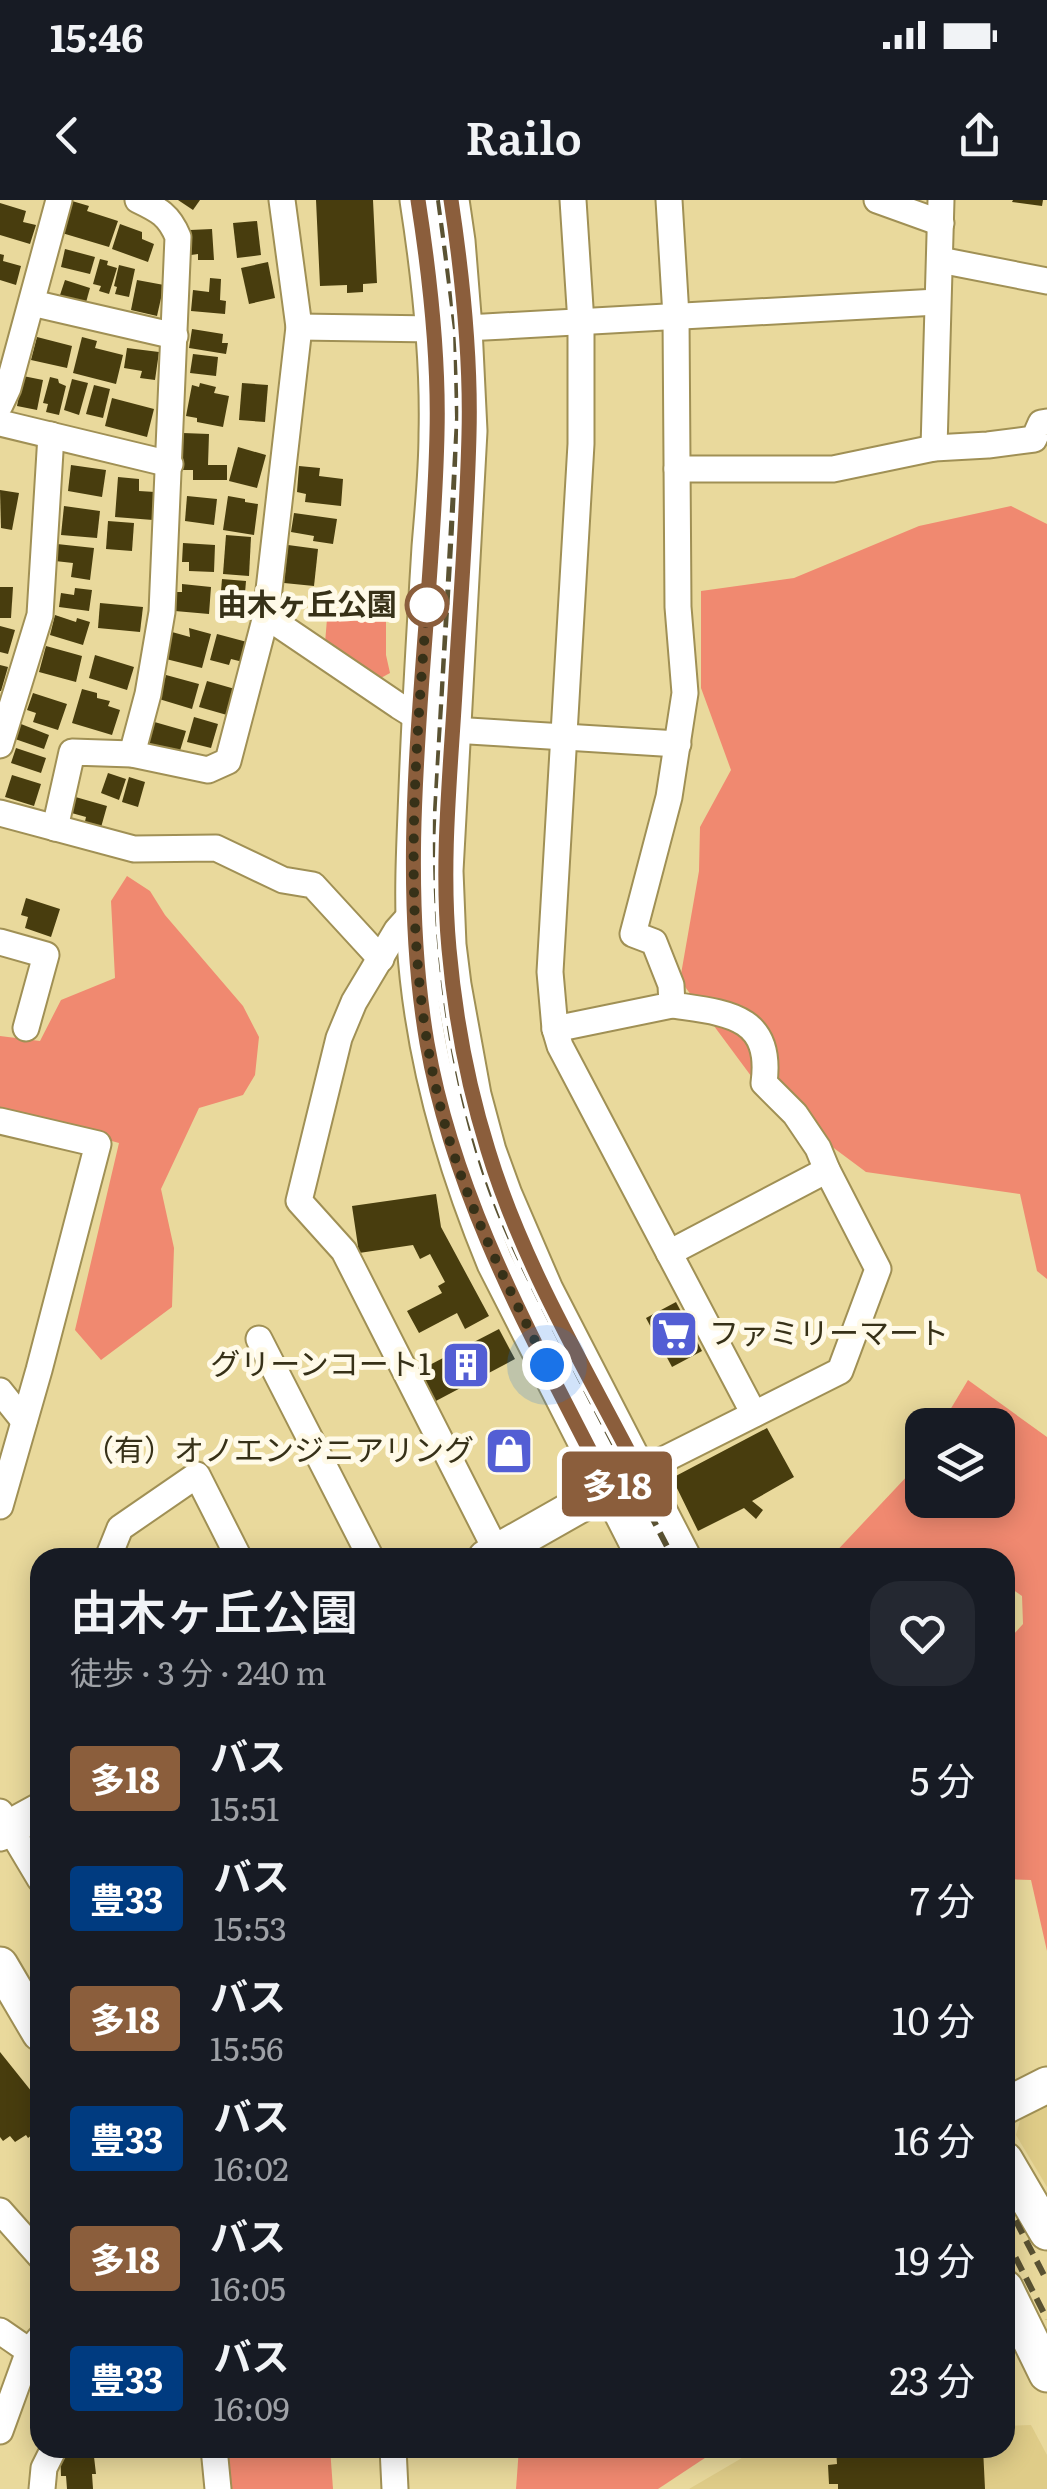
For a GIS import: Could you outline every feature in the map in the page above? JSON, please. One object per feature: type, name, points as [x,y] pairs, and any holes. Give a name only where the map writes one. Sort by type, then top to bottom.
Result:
[{"type":"main road","points":[[418,200],[469,432],[436,724],[413,871],[418,976],[427,1043],[456,1162],[496,1262],[624,1480],[676,1548]]},
{"type":"main road","points":[[449,329],[457,241],[451,200]]},
{"type":"main road","points":[[436,724],[448,946],[473,1095],[488,1150],[526,1248],[624,1480],[642,1548]]},
{"type":"main road","points":[[506,1548],[624,1480]]},
{"type":"main road","points":[[0,1965],[30,2015]]},
{"type":"main road","points":[[1015,2101],[1047,2085]]},
{"type":"main road","points":[[1015,2177],[1047,2232]]},
{"type":"main road","points":[[1015,2308],[1047,2374]]},
{"type":"street","points":[[0,404],[8,388],[59,200]]},
{"type":"street","points":[[132,754],[148,694],[162,612],[178,238],[171,220],[138,200]]},
{"type":"street","points":[[55,828],[72,752],[132,754],[208,770],[228,761],[266,616],[299,327],[282,200]]},
{"type":"street","points":[[573,200],[581,323],[581,444],[550,972],[555,1028],[560,1046],[754,1414]]},
{"type":"street","points":[[668,200],[676,316],[678,607],[685,692],[670,797],[632,934],[654,942],[671,985],[672,1005]]},
{"type":"street","points":[[877,200],[941,212],[934,448]]},
{"type":"street","points":[[940,260],[1047,281]]},
{"type":"street","points":[[299,327],[449,329],[938,302]]},
{"type":"street","points":[[32,304],[175,336]]},
{"type":"street","points":[[677,468],[834,469],[934,448],[1034,439],[1042,423],[1047,422]]},
{"type":"street","points":[[0,423],[170,464]]},
{"type":"street","points":[[0,745],[40,615],[51,435]]},
{"type":"street","points":[[266,616],[436,724],[678,744]]},
{"type":"street","points":[[0,814],[134,848],[216,848],[283,880],[313,885],[380,959]]},
{"type":"street","points":[[414,912],[397,930],[354,1002],[339,1038],[299,1201],[344,1251],[491,1548]]},
{"type":"street","points":[[0,942],[46,955],[26,1028]]},
{"type":"street","points":[[555,1028],[672,1005],[738,1017],[760,1042],[767,1062],[764,1083],[796,1114],[818,1148],[878,1269],[840,1371],[624,1480]]},
{"type":"street","points":[[0,1121],[98,1144],[0,1506]]},
{"type":"street","points":[[669,1253],[827,1170]]},
{"type":"street","points":[[259,1339],[366,1548]]},
{"type":"street","points":[[0,1391],[24,1420]]},
{"type":"street","points":[[112,1548],[120,1528],[197,1475],[234,1548]]},
{"type":"street","points":[[12,1821],[30,1858]]},
{"type":"street","points":[[0,2211],[30,2245]]},
{"type":"street","points":[[0,2331],[30,2342]]},
{"type":"street","points":[[0,2431],[30,2354]]},
{"type":"street","points":[[42,2489],[49,2458]]},
{"type":"street","points":[[215,2458],[218,2489]]},
{"type":"street","points":[[393,2458],[395,2489]]},
{"type":"shaded area","points":[[1011,506],[1047,524],[1047,1279],[1037,1271],[1020,1194],[866,1172],[768,1099],[680,980],[699,871],[700,827],[731,770],[701,688],[701,591],[794,578],[919,526]]},
{"type":"shaded area","name":"由木ヶ丘公園","points":[[328,607],[386,616],[390,673],[379,679],[325,643]]},
{"type":"shaded area","points":[[127,876],[150,891],[165,915],[243,1006],[259,1037],[255,1075],[243,1095],[199,1108],[161,1189],[174,1248],[172,1307],[101,1360],[75,1330],[119,1143],[0,1110],[0,1036],[40,1041],[61,1000],[115,978],[111,901]]},
{"type":"shaded area","points":[[968,1380],[1007,1408],[951,1408]]},
{"type":"shaded area","points":[[1015,1414],[1047,1437],[1047,1951],[1031,1880],[1015,1879],[1015,1633],[1023,1624],[1022,1596],[1015,1591],[1015,1548],[839,1548],[905,1478],[905,1518],[1015,1518]]},
{"type":"shaded area","points":[[1047,2103],[1047,2187],[1016,2135],[1021,2117]]},
{"type":"shaded area","points":[[1031,2425],[1047,2455],[1047,2489],[689,2489],[742,2458],[1015,2458],[1015,2426]]},
{"type":"shaded area","points":[[225,2458],[331,2458],[333,2489],[227,2489]]},
{"type":"shaded area","points":[[518,2458],[705,2458],[658,2489],[516,2489]]},
{"type":"building","points":[[178,200],[200,200],[193,210]]},
{"type":"building","points":[[316,200],[373,200],[377,283],[363,284],[363,292],[347,293],[347,285],[320,286]]},
{"type":"building","points":[[1013,200],[1043,200],[1042,206]]},
{"type":"building","points":[[72,201],[89,206],[87,211],[118,221],[109,247],[62,233]]},
{"type":"building","points":[[0,203],[26,211],[23,222],[36,225],[30,244],[0,235]]},
{"type":"building","points":[[257,221],[261,255],[237,258],[233,223]]},
{"type":"building","points":[[120,224],[142,232],[142,239],[154,244],[148,262],[112,249]]},
{"type":"building","points":[[212,229],[214,260],[198,260],[198,254],[191,255],[190,230]]},
{"type":"building","points":[[65,249],[95,257],[90,274],[61,267]]},
{"type":"building","points":[[0,254],[4,255],[3,261],[21,266],[16,285],[0,280]]},
{"type":"building","points":[[100,259],[117,268],[109,294],[93,284]]},
{"type":"building","points":[[268,262],[275,298],[249,304],[241,268]]},
{"type":"building","points":[[119,265],[135,269],[129,297],[115,294]]},
{"type":"building","points":[[210,278],[221,279],[220,300],[226,301],[225,314],[191,311],[193,290],[209,292]]},
{"type":"building","points":[[65,280],[90,288],[85,306],[59,298]]},
{"type":"building","points":[[137,280],[164,285],[157,316],[131,310]]},
{"type":"building","points":[[192,329],[223,334],[222,343],[228,343],[226,354],[189,348]]},
{"type":"building","points":[[37,337],[72,346],[67,368],[31,360]]},
{"type":"building","points":[[82,337],[97,341],[95,348],[123,355],[116,384],[73,373]]},
{"type":"building","points":[[127,348],[159,352],[155,380],[140,378],[142,371],[124,368]]},
{"type":"building","points":[[193,354],[218,357],[216,376],[190,373]]},
{"type":"building","points":[[23,376],[43,380],[37,410],[17,406]]},
{"type":"building","points":[[50,377],[66,386],[59,415],[46,412],[48,404],[43,403]]},
{"type":"building","points":[[72,379],[88,383],[79,415],[64,410]]},
{"type":"building","points":[[200,383],[216,387],[214,393],[229,396],[223,427],[186,416],[192,385],[199,387]]},
{"type":"building","points":[[242,383],[268,385],[265,422],[239,420]]},
{"type":"building","points":[[94,385],[110,389],[103,418],[86,414]]},
{"type":"building","points":[[112,398],[154,409],[147,437],[105,426]]},
{"type":"building","points":[[183,433],[209,434],[208,465],[227,465],[227,480],[193,480],[193,470],[182,470]]},
{"type":"building","points":[[238,447],[266,455],[257,488],[229,481]]},
{"type":"building","points":[[71,465],[106,470],[102,497],[68,491]]},
{"type":"building","points":[[299,466],[320,468],[319,476],[343,479],[341,506],[305,502],[306,494],[297,492]]},
{"type":"building","points":[[118,477],[139,479],[139,491],[155,492],[153,520],[115,517]]},
{"type":"building","points":[[0,490],[19,493],[12,530],[1,528]]},
{"type":"building","points":[[187,496],[217,499],[214,525],[185,521]]},
{"type":"building","points":[[228,496],[258,504],[254,535],[223,530]]},
{"type":"building","points":[[64,506],[100,511],[97,538],[61,535]]},
{"type":"building","points":[[294,513],[337,519],[333,544],[291,532]]},
{"type":"building","points":[[108,521],[134,523],[132,551],[106,549]]},
{"type":"building","points":[[226,535],[251,537],[249,576],[223,574]]},
{"type":"building","points":[[183,543],[215,545],[214,572],[189,571],[189,562],[182,562]]},
{"type":"building","points":[[57,544],[94,548],[90,580],[71,577],[73,563],[55,561]]},
{"type":"building","points":[[288,545],[318,549],[314,586],[284,583]]},
{"type":"building","points":[[222,579],[246,581],[243,617],[219,615]]},
{"type":"building","points":[[182,584],[211,587],[209,614],[175,611]]},
{"type":"building","points":[[0,587],[13,587],[11,618],[0,618]]},
{"type":"building","points":[[75,588],[92,590],[89,611],[59,607],[61,593],[74,595]]},
{"type":"building","points":[[100,603],[143,607],[140,632],[98,628]]},
{"type":"building","points":[[55,615],[90,622],[83,645],[50,635]]},
{"type":"building","points":[[0,626],[15,630],[8,654],[0,652]]},
{"type":"building","points":[[189,628],[211,634],[202,668],[166,659],[172,632],[190,637]]},
{"type":"building","points":[[217,634],[247,642],[243,662],[231,659],[229,665],[210,660]]},
{"type":"building","points":[[46,646],[82,656],[76,682],[39,672]]},
{"type":"building","points":[[95,655],[134,667],[127,690],[89,678]]},
{"type":"building","points":[[0,665],[8,667],[1,691],[0,691]]},
{"type":"building","points":[[166,675],[199,684],[192,709],[159,699]]},
{"type":"building","points":[[207,681],[235,689],[227,715],[199,707]]},
{"type":"building","points":[[82,689],[97,693],[97,698],[110,701],[108,706],[120,710],[112,735],[72,723]]},
{"type":"building","points":[[33,693],[67,704],[58,730],[33,722],[36,713],[27,710]]},
{"type":"building","points":[[194,717],[218,724],[211,748],[187,742]]},
{"type":"building","points":[[151,721],[186,731],[179,754],[145,743]]},
{"type":"building","points":[[21,724],[49,735],[44,749],[15,739]]},
{"type":"building","points":[[16,748],[46,758],[41,773],[11,763]]},
{"type":"building","points":[[108,773],[126,779],[119,800],[101,793]]},
{"type":"building","points":[[12,775],[41,784],[34,806],[5,797]]},
{"type":"building","points":[[129,777],[145,782],[138,807],[122,802]]},
{"type":"building","points":[[72,796],[107,806],[100,831],[84,826],[86,817],[68,812]]},
{"type":"building","points":[[26,898],[60,909],[51,937],[25,928],[28,917],[21,915]]},
{"type":"building","points":[[436,1194],[441,1227],[489,1316],[465,1329],[457,1313],[419,1333],[407,1311],[442,1293],[438,1286],[445,1282],[430,1254],[420,1259],[413,1245],[359,1253],[352,1206]]},
{"type":"building","points":[[676,1302],[702,1351],[672,1367],[646,1318]]},
{"type":"building","name":"グリーンコート1","points":[[499,1329],[515,1359],[434,1402],[418,1371]]},
{"type":"building","points":[[767,1428],[794,1477],[752,1501],[763,1510],[756,1519],[744,1508],[698,1531],[672,1478]]},
{"type":"building","points":[[0,2052],[30,2090],[30,2136],[15,2142],[10,2136],[3,2141]]},
{"type":"building","points":[[60,2458],[94,2458],[93,2489],[67,2489],[66,2476],[61,2476]]},
{"type":"building","points":[[837,2458],[983,2458],[985,2489],[838,2489],[838,2484],[829,2484],[828,2465],[837,2464]]},
{"type":"railway","points":[[439,200],[456,330],[458,418],[436,810],[437,897],[450,1027],[467,1113],[508,1232],[668,1548]]},
{"type":"railway","points":[[1015,2219],[1047,2281]]},
{"type":"railway","points":[[1015,2257],[1047,2319]]},
{"type":"bus line","name":"多18","points":[[418,200],[434,330],[438,432],[413,871],[415,944],[427,1043],[440,1106],[474,1213],[609,1488],[639,1472],[546,1290],[504,1195],[473,1095],[448,946],[445,870],[469,432],[464,328],[451,200]]},
{"type":"place","name":"由木ヶ丘公園","points":[[427,605]]},
{"type":"place","name":"ファミリーマート","points":[[674,1334]]},
{"type":"place","name":"グリーンコート1","points":[[466,1365]]},
{"type":"place","name":"（有）オノエンジニアリング","points":[[509,1451]]},
{"type":"route","points":[[427,605],[413,871],[415,944],[427,1043],[440,1106],[474,1213],[547,1365]]}]
